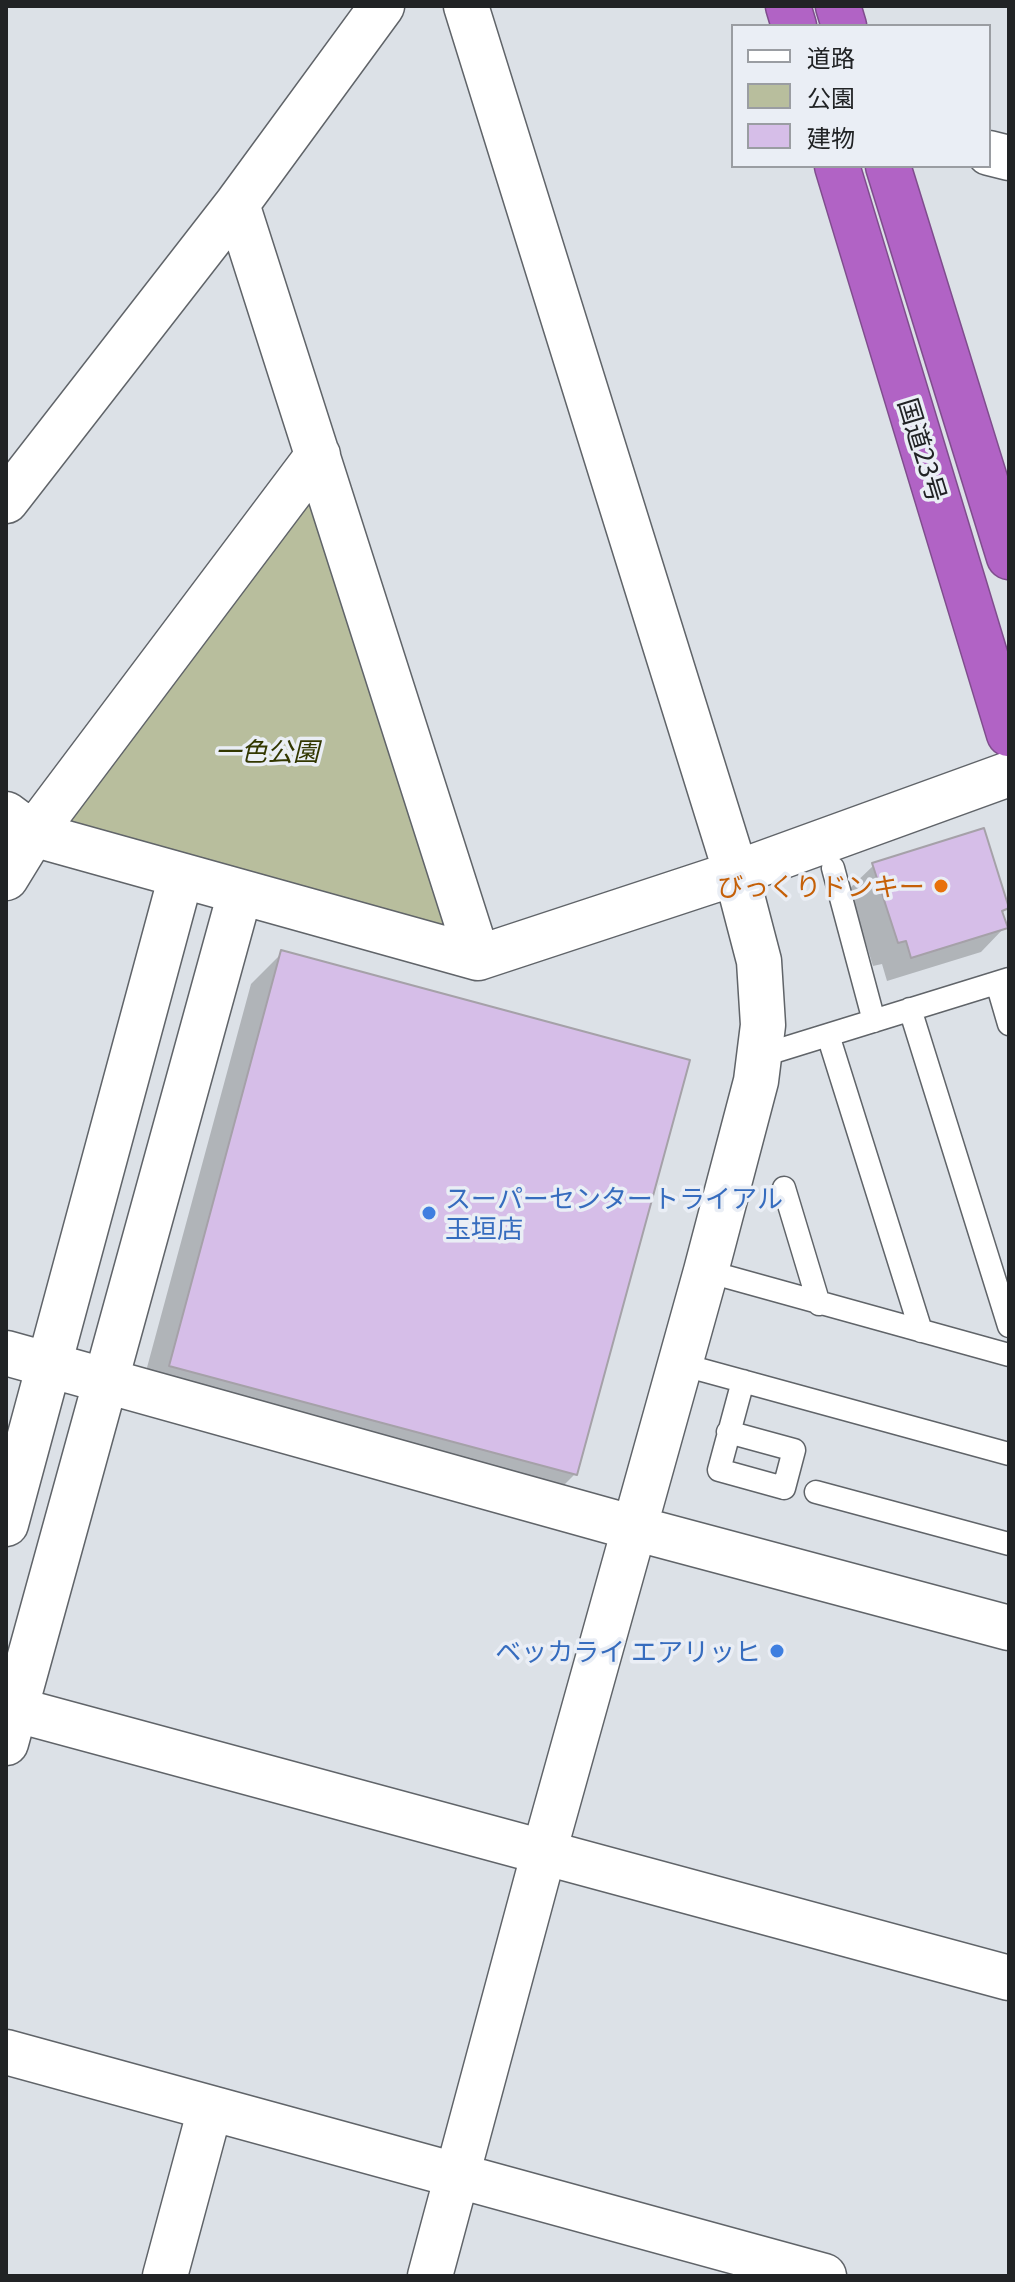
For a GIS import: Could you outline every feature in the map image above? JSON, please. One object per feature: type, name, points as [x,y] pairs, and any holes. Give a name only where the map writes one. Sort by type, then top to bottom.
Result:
[{"type":"highway","name":"国道23号","points":[[838,168],[1009,734]]},
{"type":"highway","name":"国道23号","points":[[889,168],[1009,557]]},
{"type":"street","points":[[6,501],[237,204],[382,6]]},
{"type":"street","points":[[430,2276],[706,1271],[760,1056],[763,1025],[759,961],[736,873],[466,6]]},
{"type":"street","points":[[237,204],[478,958]]},
{"type":"street","points":[[6,878],[19,824],[318,455]]},
{"type":"street","points":[[19,824],[181,876],[478,958],[736,873],[1009,774]]},
{"type":"street","points":[[6,1524],[181,876]]},
{"type":"street","points":[[240,893],[9,1720],[544,1852],[1009,1978]]},
{"type":"street","points":[[6,1353],[634,1528],[1009,1628]]},
{"type":"street","points":[[6,2052],[824,2276]]},
{"type":"street","points":[[165,2276],[210,2109]]},
{"type":"lane","points":[[833,868],[874,1021]]},
{"type":"lane","points":[[760,1056],[1003,981],[1009,1024]]},
{"type":"lane","points":[[910,1009],[1009,1326]]},
{"type":"lane","points":[[828,1035],[921,1331]]},
{"type":"lane","points":[[784,1188],[819,1304]]},
{"type":"lane","points":[[706,1271],[1009,1355]]},
{"type":"lane","points":[[680,1364],[1009,1454]]},
{"type":"lane","points":[[728,1432],[743,1381]]},
{"type":"lane","points":[[816,1492],[1009,1544]]},
{"type":"green space","name":"一色公園","points":[[302,494],[320,496],[450,913],[438,934],[69,824],[66,810]]},
{"type":"building","name":"びっくりドンキー","points":[[984,828],[1009,908],[1002,911],[1008,928],[911,958],[906,941],[898,943],[872,863]]},
{"type":"building","name":"スーパーセンタートライアル 玉垣店","points":[[281,950],[690,1060],[577,1475],[169,1366]]},
{"type":"place","name":"びっくりドンキー","points":[[941,886]]},
{"type":"place","name":"スーパーセンタートライアル 玉垣店","points":[[429,1213]]},
{"type":"place","name":"ベッカライ エアリッヒ","points":[[777,1651]]}]
